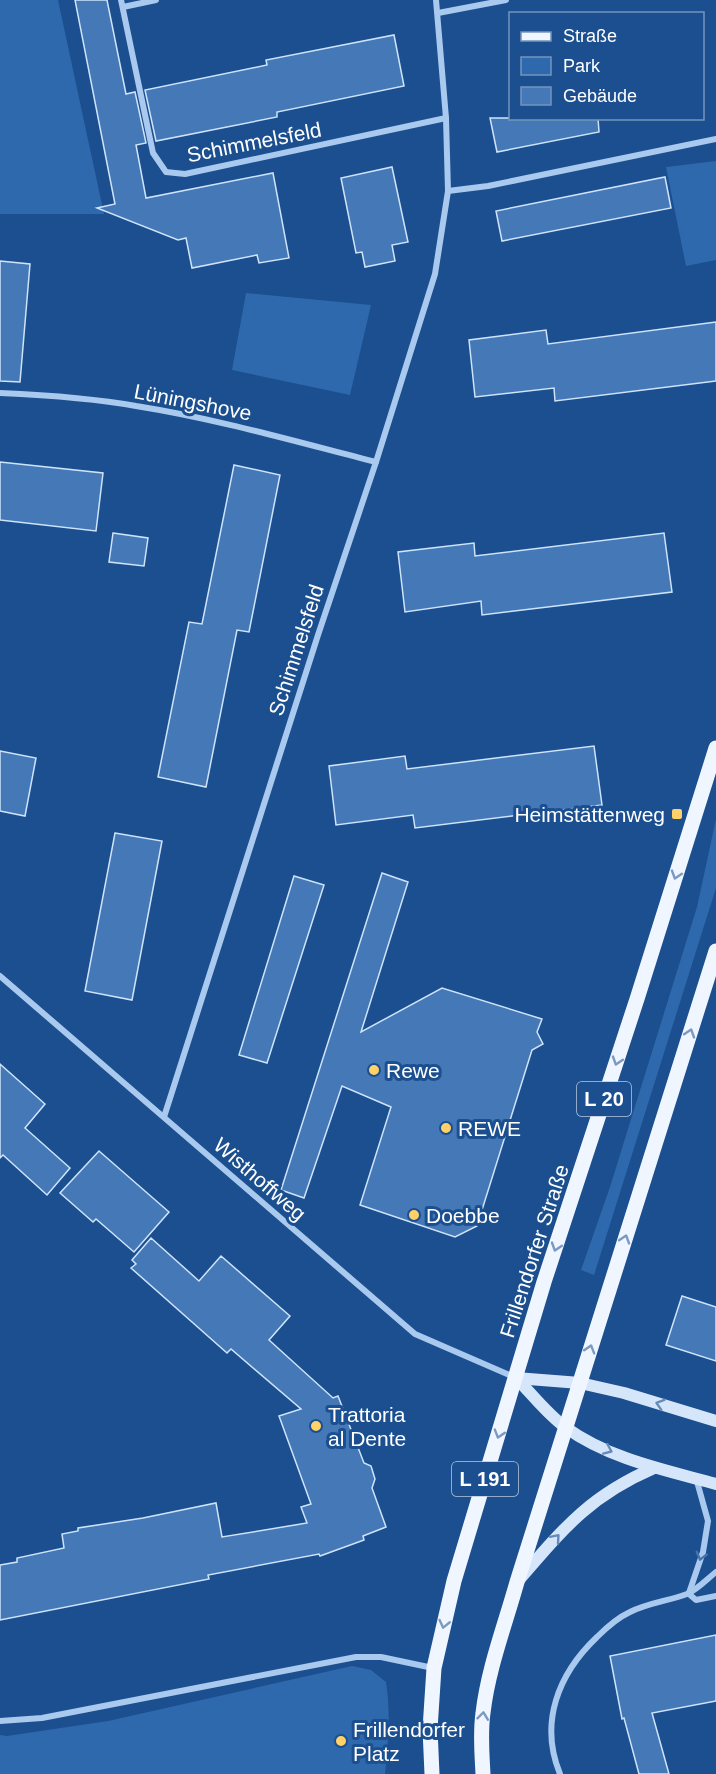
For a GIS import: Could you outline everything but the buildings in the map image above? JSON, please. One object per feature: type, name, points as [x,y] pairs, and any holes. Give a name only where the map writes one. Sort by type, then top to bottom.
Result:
[{"type":"main road","name":"Frillendorfer Straße","points":[[432,1774],[430,1729],[434,1668],[454,1581],[544,1282],[716,748]]},
{"type":"main road","points":[[565,1427],[716,951]]},
{"type":"main road","points":[[516,1378],[580,1383],[624,1393],[716,1421]]},
{"type":"main road","points":[[516,1378],[565,1427],[605,1450],[654,1468],[716,1484]]},
{"type":"main road","name":"L 191","points":[[483,1774],[481,1741],[488,1685],[565,1427]]},
{"type":"main road","name":"L 191","points":[[517,1582],[568,1523],[591,1503],[632,1478],[654,1468]]},
{"type":"street","name":"Schimmelsfeld","points":[[156,0],[122,3],[153,153],[166,172],[185,174],[446,118]]},
{"type":"street","name":"Schimmelsfeld","points":[[164,1117],[435,273],[448,191],[446,118],[436,0]]},
{"type":"street","points":[[438,13],[506,0]]},
{"type":"street","points":[[448,191],[488,186],[716,139]]},
{"type":"street","name":"Lüningshove","points":[[0,393],[40,395],[135,406],[228,424],[376,462]]},
{"type":"street","name":"Wisthoffweg","points":[[0,975],[415,1334],[516,1378]]},
{"type":"street","points":[[689,1594],[703,1552],[708,1521],[696,1478]]},
{"type":"street","points":[[560,1774],[553,1755],[552,1721],[558,1692],[569,1669],[589,1644],[611,1623],[628,1612],[689,1594],[716,1572]]},
{"type":"street","points":[[689,1594],[696,1600],[716,1596]]},
{"type":"street","points":[[0,1721],[42,1718],[356,1657],[381,1657],[434,1668]]},
{"type":"green space","points":[[0,0],[58,0],[104,214],[0,214]]},
{"type":"green space","points":[[716,161],[716,260],[686,266],[666,167]]},
{"type":"green space","points":[[246,293],[371,305],[350,395],[232,370]]},
{"type":"green space","points":[[716,819],[716,888],[594,1275],[581,1270],[610,1187],[697,907]]},
{"type":"green space","points":[[352,1666],[371,1670],[386,1682],[389,1717],[385,1774],[0,1774],[0,1735],[7,1736],[108,1721]]},
{"type":"place","name":"Heimstättenweg","points":[[677,814]]},
{"type":"place","name":"Rewe","points":[[374,1070]]},
{"type":"place","name":"REWE","points":[[446,1128]]},
{"type":"place","name":"Doebbe","points":[[414,1215]]},
{"type":"place","name":"Trattoria al Dente","points":[[316,1426]]},
{"type":"place","name":"Frillendorfer Platz","points":[[341,1741]]}]
